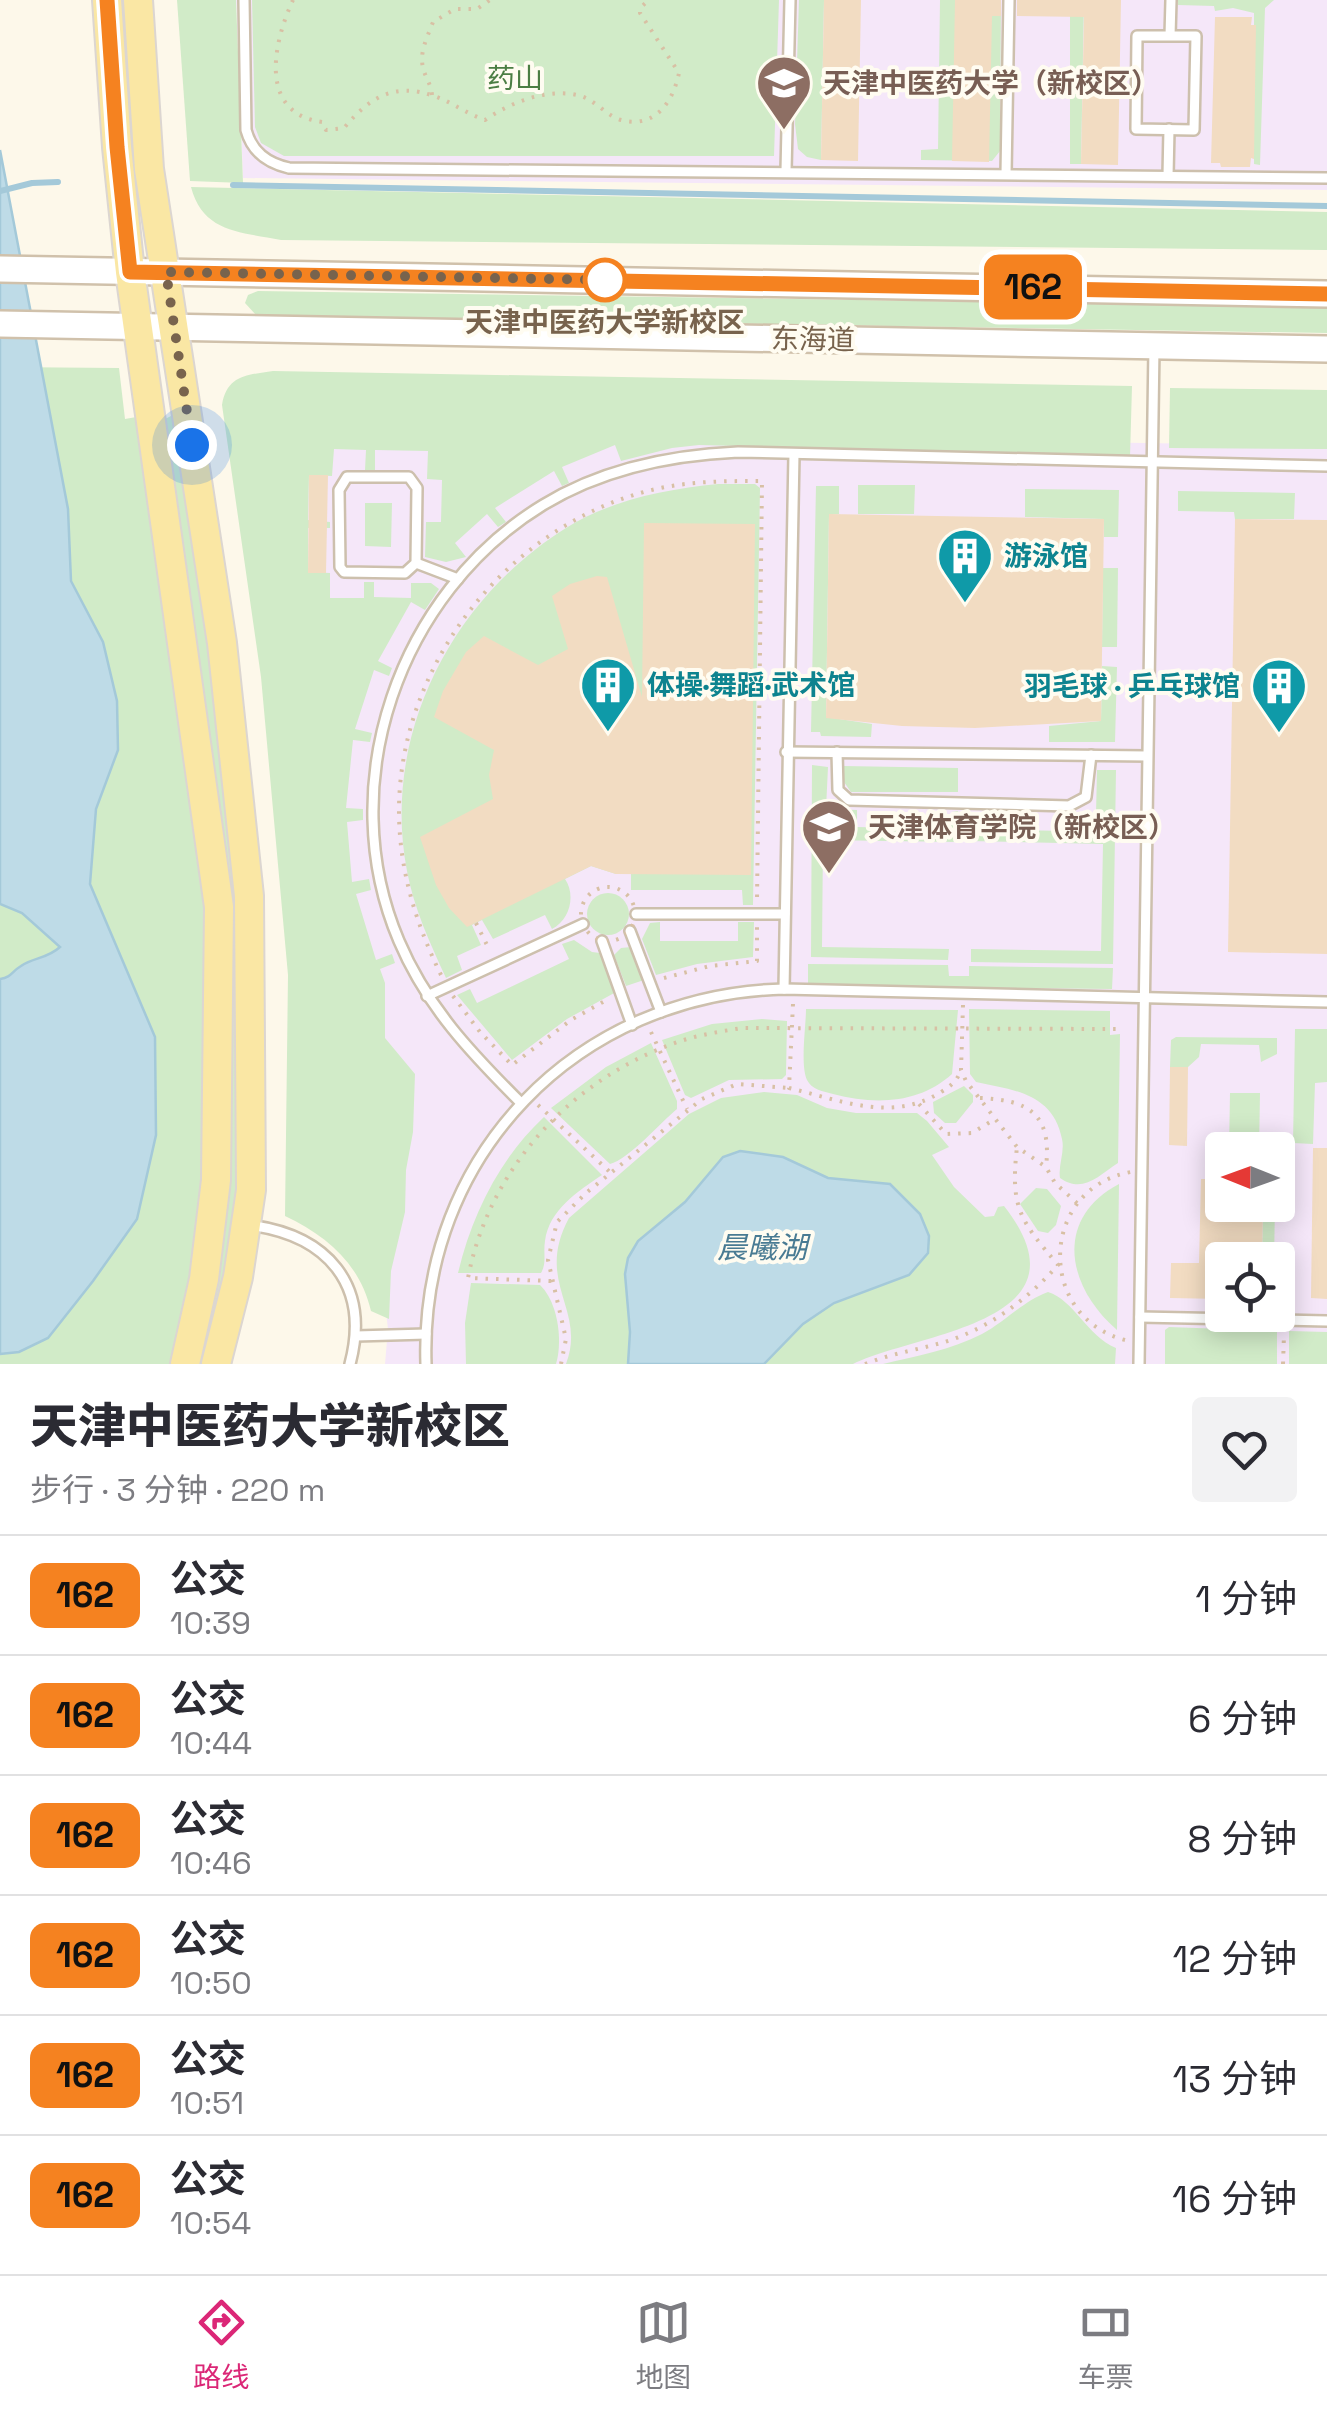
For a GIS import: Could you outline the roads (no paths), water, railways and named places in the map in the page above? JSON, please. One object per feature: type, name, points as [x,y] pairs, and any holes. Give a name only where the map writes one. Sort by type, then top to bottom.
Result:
[{"type":"main road","points":[[107,0],[130,272],[219,907],[216,1180],[204,1279],[185,1364]]},
{"type":"main road","points":[[138,0],[149,169],[222,643],[248,896],[253,1121],[247,1225],[216,1364]]},
{"type":"main road","name":"东海道","points":[[0,269],[1327,294]]},
{"type":"main road","name":"东海道","points":[[0,324],[1327,350]]},
{"type":"lane","points":[[244,0],[246,130],[258,153],[277,165],[1327,178]]},
{"type":"lane","points":[[786,171],[790,0]]},
{"type":"lane","points":[[1006,174],[1009,0]]},
{"type":"lane","points":[[1170,36],[1171,0]]},
{"type":"lane","points":[[1137,36],[1196,36],[1194,130],[1169,130],[1136,128],[1137,36]]},
{"type":"lane","points":[[1168,176],[1169,130]]},
{"type":"lane","points":[[1139,1364],[1154,346]]},
{"type":"lane","points":[[525,1099],[463,1045],[427,996],[398,938],[385,901],[374,842],[380,740],[400,671],[419,634],[458,579],[528,514],[611,474],[698,454],[1327,466]]},
{"type":"lane","points":[[789,989],[784,914],[794,454]]},
{"type":"lane","points":[[347,477],[414,480],[416,563],[405,573],[344,572],[340,566],[339,490],[347,477]]},
{"type":"lane","points":[[416,563],[458,579]]},
{"type":"lane","points":[[786,752],[1147,756]]},
{"type":"lane","points":[[837,752],[838,790],[849,800],[1070,806],[1086,796],[1091,755]]},
{"type":"lane","points":[[636,914],[784,914]]},
{"type":"lane","points":[[427,996],[583,924]]},
{"type":"lane","points":[[630,930],[661,1012]]},
{"type":"lane","points":[[602,941],[632,1025]]},
{"type":"lane","points":[[426,1364],[429,1284],[453,1206],[482,1154],[525,1099],[590,1048],[645,1018],[715,996],[789,989],[1327,1002]]},
{"type":"lane","points":[[247,1225],[274,1228],[302,1240],[332,1262],[350,1290],[356,1336],[350,1364]]},
{"type":"lane","points":[[1140,1317],[1327,1321]]},
{"type":"lane","points":[[356,1336],[426,1334]]},
{"type":"water","points":[[0,150],[68,509],[71,581],[103,642],[117,701],[118,750],[96,809],[90,884],[155,1037],[156,1135],[137,1219],[93,1281],[48,1338],[19,1352],[0,1354],[0,979],[60,947],[22,913],[0,904]]},
{"type":"water","name":"晨曦湖","points":[[740,1151],[783,1157],[828,1178],[890,1184],[920,1214],[929,1236],[928,1253],[909,1275],[834,1303],[803,1324],[764,1364],[628,1364],[628,1258],[638,1241],[685,1202],[723,1157]]},
{"type":"waterway","points":[[0,191],[58,182]]},
{"type":"waterway","points":[[233,185],[1327,206]]},
{"type":"place","name":"天津中医药大学（新校区）","points":[[784,132]]},
{"type":"place","name":"天津中医药大学新校区","points":[[605,280]]},
{"type":"place","name":"游泳馆","points":[[965,605]]},
{"type":"place","name":"体操·舞蹈·武术馆","points":[[608,734]]},
{"type":"place","name":"羽毛球 · 乒乓球馆","points":[[1279,735]]},
{"type":"place","name":"天津体育学院（新校区）","points":[[829,876]]},
{"type":"park label","name":"药山","points":[[515,78]]}]
